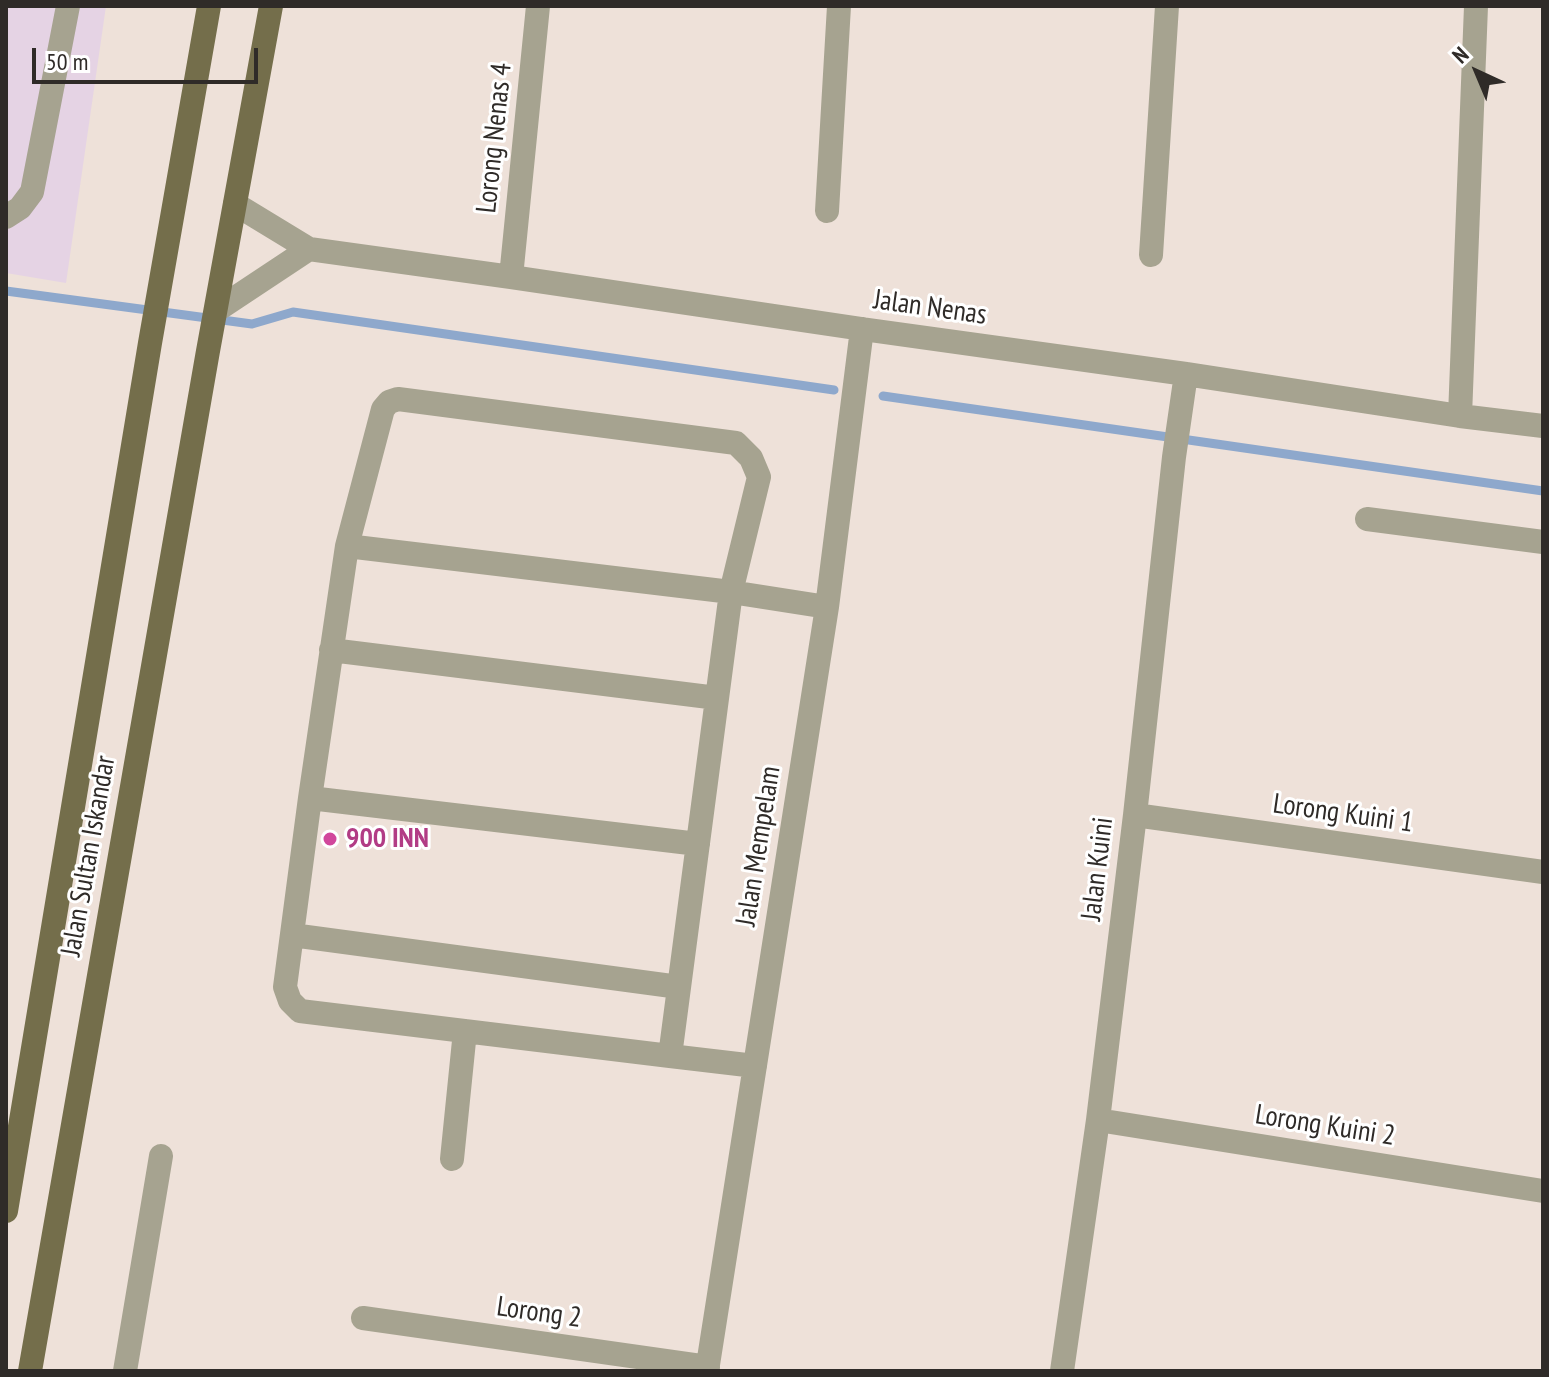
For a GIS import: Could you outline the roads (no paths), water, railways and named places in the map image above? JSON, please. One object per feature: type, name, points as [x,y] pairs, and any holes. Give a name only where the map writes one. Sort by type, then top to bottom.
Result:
[{"type":"main road","points":[[6,1211],[209,6]]},
{"type":"main road","name":"Jalan Sultan Iskandar","points":[[30,1371],[271,6]]},
{"type":"street","points":[[6,217],[20,208],[32,192],[68,6]]},
{"type":"street","name":"Lorong Nenas 4","points":[[511,277],[538,6]]},
{"type":"street","points":[[827,211],[839,6]]},
{"type":"street","points":[[1151,255],[1167,6]]},
{"type":"street","points":[[1460,416],[1476,6]]},
{"type":"street","name":"Jalan Nenas","points":[[235,204],[309,249],[1543,426]]},
{"type":"street","points":[[217,313],[309,249]]},
{"type":"street","name":"Jalan Mempelam","points":[[707,1369],[827,607],[862,329]]},
{"type":"street","name":"Jalan Kuini","points":[[1062,1371],[1098,1120],[1186,374]]},
{"type":"street","points":[[670,1056],[731,592],[759,477],[751,458],[736,443],[398,399],[389,402],[383,409],[347,546],[285,987],[290,1001],[300,1011],[670,1056],[755,1066]]},
{"type":"street","points":[[1367,519],[1543,542]]},
{"type":"street","points":[[347,546],[731,592],[827,607]]},
{"type":"street","points":[[331,650],[717,698]]},
{"type":"street","points":[[310,798],[698,844]]},
{"type":"street","name":"Lorong Kuini 1","points":[[1135,815],[1543,872]]},
{"type":"street","points":[[292,935],[679,987]]},
{"type":"street","points":[[452,1159],[465,1031]]},
{"type":"street","name":"Lorong Kuini 2","points":[[1098,1120],[1543,1191]]},
{"type":"street","points":[[125,1371],[161,1156]]},
{"type":"street","name":"Lorong 2","points":[[363,1318],[707,1369]]},
{"type":"waterway","points":[[6,291],[252,324],[293,312],[834,390]]},
{"type":"waterway","points":[[883,396],[1543,491]]},
{"type":"place","name":"900 INN","points":[[330,839]]}]
